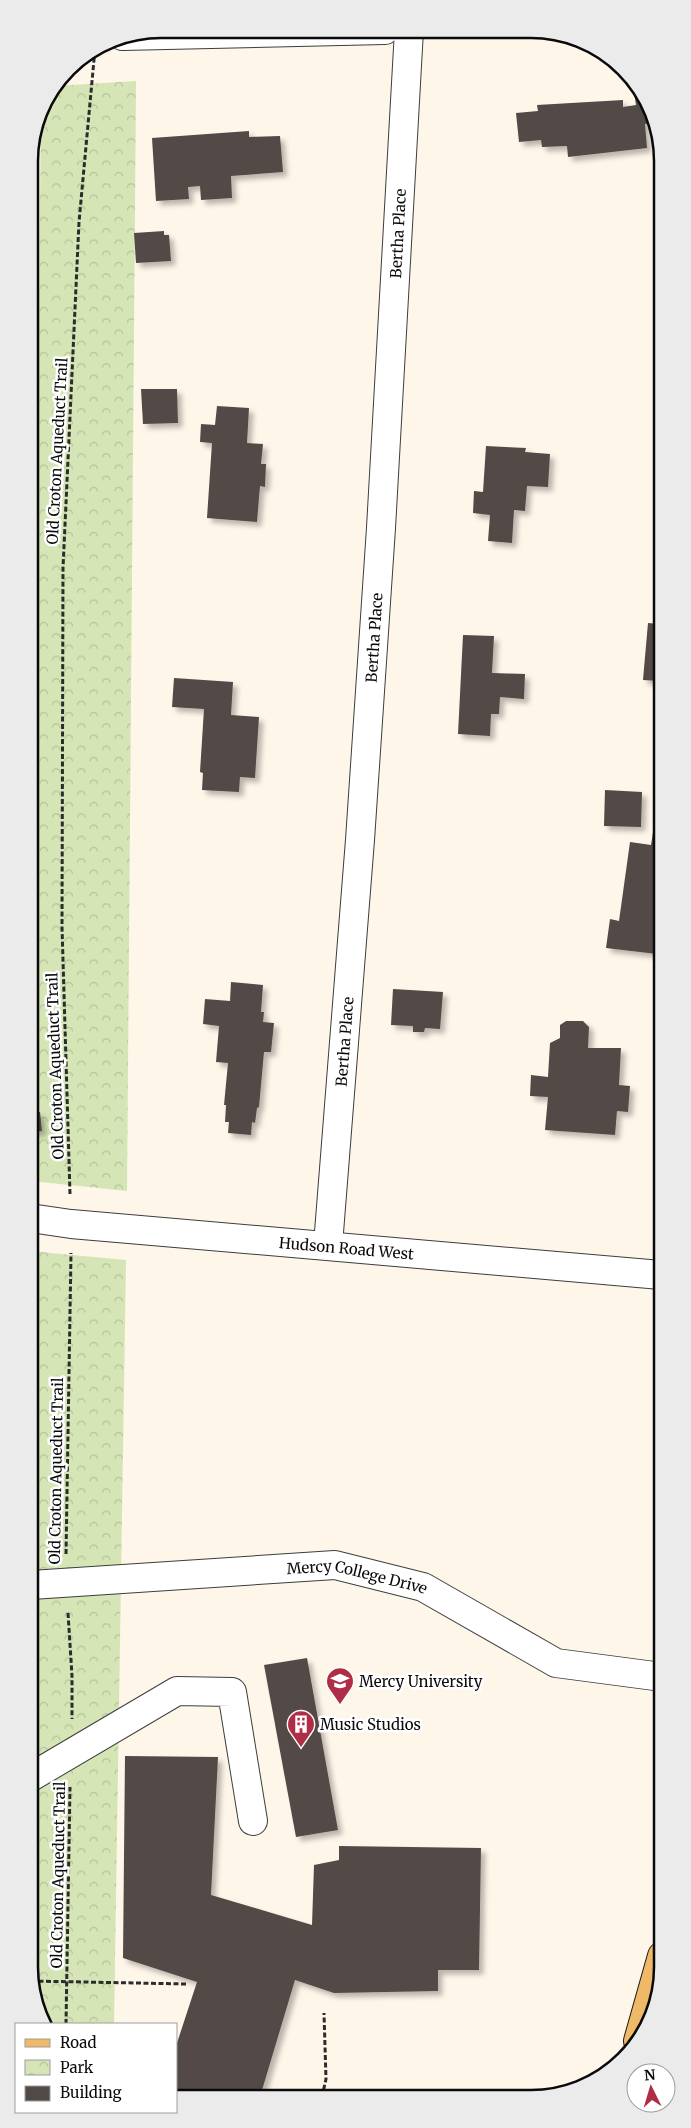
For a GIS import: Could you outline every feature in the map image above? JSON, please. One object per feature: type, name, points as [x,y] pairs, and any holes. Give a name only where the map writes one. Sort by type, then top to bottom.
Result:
[{"type":"street","name":"Bertha Place","points":[[328,1245],[360,840],[382,518],[409,38]]},
{"type":"street","name":"Hudson Road West","points":[[38,1219],[71,1224],[653,1274]]},
{"type":"street","name":"Mercy College Drive","points":[[38,1585],[335,1566],[423,1587],[556,1663],[653,1676]]},
{"type":"street","points":[[38,1773],[177,1691],[232,1692],[253,1822]]},
{"type":"path","name":"Old Croton Aqueduct Trail","points":[[66,2023],[72,1676],[65,1583],[71,1224],[62,927],[62,568],[79,222],[94,57]]},
{"type":"path","points":[[39,1981],[187,1984]]},
{"type":"path","points":[[324,2013],[326,2079],[324,2090]]},
{"type":"green space","points":[[136,81],[127,1191],[38,1182],[38,428],[41,136],[47,114],[63,86]]},
{"type":"green space","points":[[38,1252],[126,1260],[114,2023],[51,2023],[42,1999],[38,1975]]},
{"type":"building","points":[[635,95],[648,124],[645,124],[647,148],[568,157],[567,146],[542,147],[541,140],[519,142],[516,113],[538,111],[537,105],[623,100],[623,107],[636,105]]},
{"type":"building","points":[[249,131],[249,137],[280,136],[283,172],[231,176],[232,198],[201,200],[200,186],[188,187],[189,199],[156,201],[152,138]]},
{"type":"building","points":[[164,231],[164,235],[169,235],[171,261],[136,263],[134,233]]},
{"type":"building","points":[[141,389],[177,389],[178,423],[143,424]]},
{"type":"building","points":[[217,406],[249,408],[247,443],[263,444],[261,464],[266,464],[265,487],[260,486],[257,522],[207,518],[212,443],[200,442],[201,424],[215,425]]},
{"type":"building","points":[[486,446],[526,448],[525,452],[550,454],[548,487],[527,486],[525,511],[514,510],[512,543],[488,541],[490,515],[473,513],[474,491],[483,492]]},
{"type":"building","points":[[648,623],[654,623],[654,681],[643,680]]},
{"type":"building","points":[[463,635],[494,636],[492,673],[525,674],[524,699],[500,697],[499,714],[491,714],[490,736],[458,734]]},
{"type":"building","points":[[174,678],[233,682],[231,715],[259,717],[255,778],[240,777],[239,792],[202,790],[203,773],[200,772],[204,709],[172,707]]},
{"type":"building","points":[[605,790],[642,792],[641,827],[604,826]]},
{"type":"building","points":[[654,828],[654,954],[606,948],[610,919],[619,921],[630,842],[651,845]]},
{"type":"building","points":[[231,982],[263,985],[261,1012],[264,1012],[263,1022],[274,1023],[271,1052],[264,1052],[259,1107],[257,1108],[255,1123],[252,1122],[251,1135],[228,1133],[229,1122],[225,1122],[226,1105],[224,1105],[228,1063],[216,1062],[219,1026],[203,1024],[205,999],[230,1001]]},
{"type":"building","points":[[393,989],[443,992],[440,1029],[425,1028],[424,1032],[413,1032],[413,1026],[391,1025]]},
{"type":"building","points":[[566,1021],[583,1021],[589,1027],[588,1048],[621,1048],[619,1085],[630,1086],[628,1112],[617,1111],[615,1135],[545,1130],[548,1097],[530,1096],[531,1075],[548,1077],[550,1043],[560,1038],[560,1025]]},
{"type":"building","points":[[38,1112],[40,1112],[42,1131],[38,1131]]},
{"type":"building","name":"Music Studios","points":[[307,1658],[338,1830],[296,1837],[264,1665]]},
{"type":"building","points":[[125,1756],[218,1757],[211,1895],[312,1925],[314,1865],[339,1860],[339,1846],[481,1848],[479,1970],[438,1970],[438,1991],[334,1993],[295,1980],[262,2090],[178,2090],[178,2040],[197,1982],[123,1958]]},
{"type":"place","name":"Mercy University","points":[[340,1705]]},
{"type":"place","name":"Music Studios","points":[[301,1748]]}]
